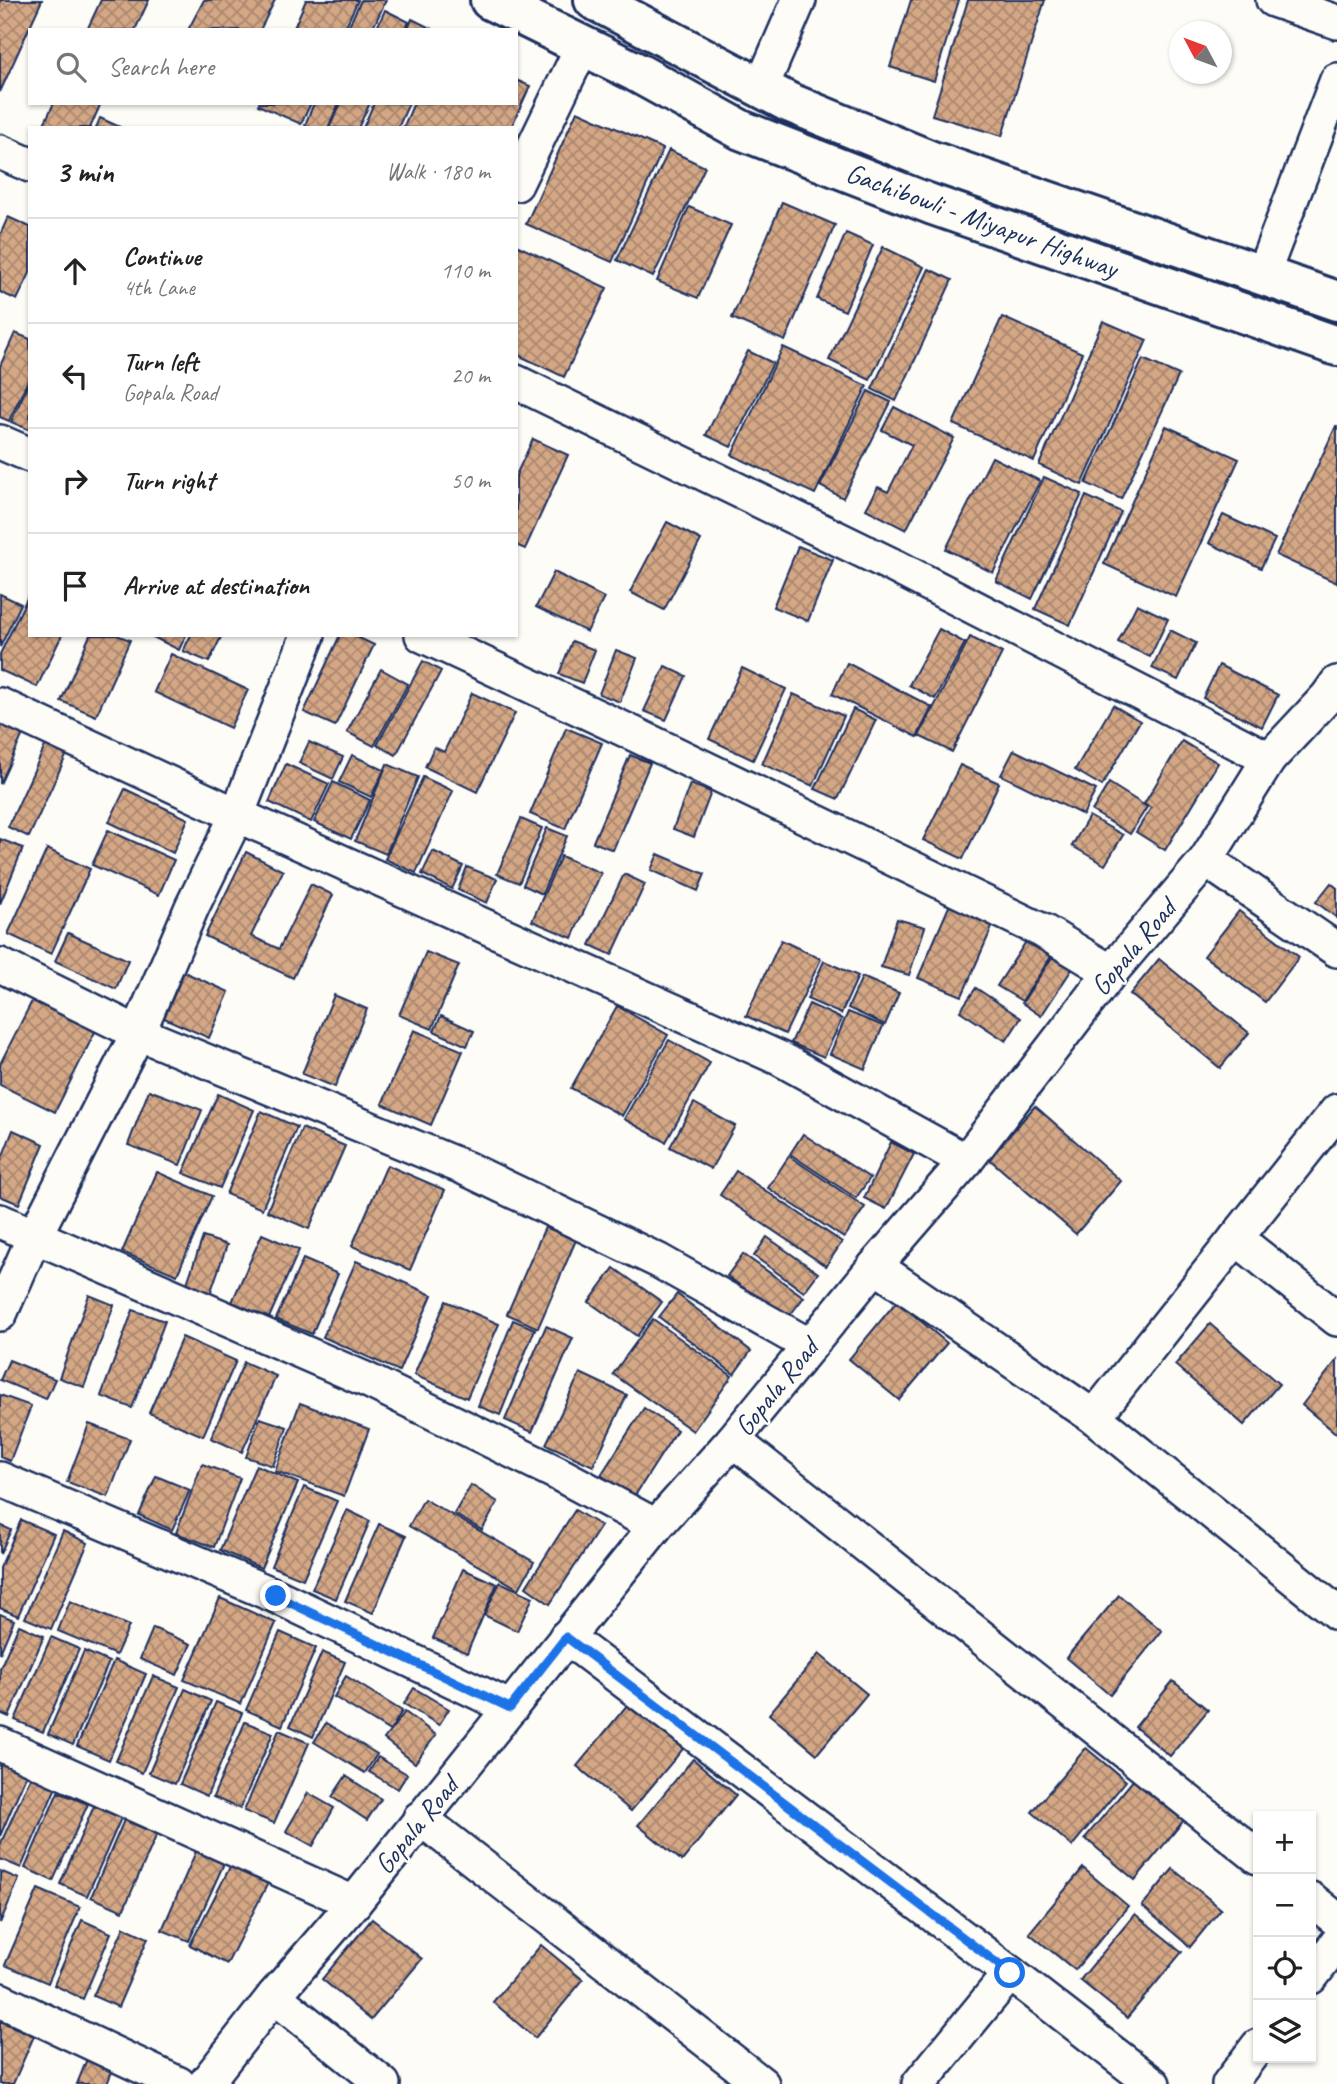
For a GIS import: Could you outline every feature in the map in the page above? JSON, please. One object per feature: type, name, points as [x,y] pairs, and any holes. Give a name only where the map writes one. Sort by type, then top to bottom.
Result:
[{"type":"main road","name":"Gachibowli - Miyapur Highway","points":[[490,0],[636,72],[754,135],[933,205],[1337,346]]},
{"type":"main road","name":"Gachibowli - Miyapur Highway","points":[[594,0],[761,88],[932,161],[1337,302]]},
{"type":"street","points":[[761,88],[799,0]]},
{"type":"street","points":[[1273,0],[1337,22]]},
{"type":"street","points":[[518,180],[583,45]]},
{"type":"street","points":[[1262,276],[1337,80]]},
{"type":"street","points":[[0,152],[28,164]]},
{"type":"street","points":[[518,383],[894,566],[1269,759]]},
{"type":"street","points":[[0,442],[28,454]]},
{"type":"street","points":[[0,1314],[34,1237],[138,1033],[192,907],[237,815],[306,637]]},
{"type":"street","points":[[426,637],[1043,931],[1111,972]]},
{"type":"street","name":"Gopala Road","points":[[205,2084],[274,1996],[354,1903],[656,1526],[733,1440],[875,1266],[966,1161],[1111,972],[1206,860],[1269,759],[1327,698],[1337,683]]},
{"type":"street","points":[[0,705],[237,815],[781,1059],[966,1161]]},
{"type":"street","points":[[1206,860],[1337,950]]},
{"type":"street","points":[[0,965],[138,1033],[465,1168],[659,1261],[810,1346]]},
{"type":"street","points":[[1094,1417],[1337,1111]]},
{"type":"street","points":[[0,1221],[368,1380],[557,1473],[656,1526]]},
{"type":"street","points":[[1236,1238],[1337,1319]]},
{"type":"street","points":[[875,1266],[1094,1417],[1337,1613]]},
{"type":"street","points":[[733,1440],[1253,1853]]},
{"type":"street","points":[[0,1479],[276,1596],[510,1708]]},
{"type":"street","points":[[566,1637],[1153,2084]]},
{"type":"street","points":[[0,1744],[354,1903]]},
{"type":"street","points":[[420,1818],[762,2084]]},
{"type":"street","points":[[1316,1903],[1337,1920]]},
{"type":"street","points":[[1316,1970],[1337,1943]]},
{"type":"street","points":[[919,2084],[1010,1973]]},
{"type":"street","points":[[274,1996],[383,2084]]},
{"type":"street","points":[[0,2000],[179,2084]]},
{"type":"street","points":[[1229,2084],[1253,2053]]},
{"type":"building","points":[[0,0],[42,0],[28,28],[0,92]]},
{"type":"building","points":[[101,0],[149,0],[136,28],[88,28]]},
{"type":"building","points":[[204,0],[275,0],[261,28],[189,28]]},
{"type":"building","points":[[306,0],[358,0],[345,28],[294,28]]},
{"type":"building","points":[[361,0],[386,0],[373,28],[348,28]]},
{"type":"building","points":[[911,0],[959,0],[934,81],[890,67]]},
{"type":"building","points":[[968,0],[1045,0],[1002,136],[932,115]]},
{"type":"building","points":[[385,10],[409,22],[406,28],[377,28]]},
{"type":"building","points":[[412,19],[430,28],[408,28]]},
{"type":"building","points":[[518,81],[530,86],[512,126],[404,126],[413,105],[518,105]]},
{"type":"building","points":[[53,105],[100,105],[91,126],[43,126]]},
{"type":"building","points":[[258,105],[310,105],[301,124]]},
{"type":"building","points":[[313,105],[338,105],[329,126],[305,125]]},
{"type":"building","points":[[340,105],[369,105],[359,126],[330,126]]},
{"type":"building","points":[[373,105],[408,105],[399,126],[364,126]]},
{"type":"building","points":[[577,111],[663,149],[612,262],[526,224]]},
{"type":"building","points":[[100,118],[118,126],[97,126]]},
{"type":"building","points":[[669,150],[705,167],[653,277],[617,260]]},
{"type":"building","points":[[782,202],[835,225],[785,341],[732,318]]},
{"type":"building","points":[[689,207],[731,225],[698,298],[657,281]]},
{"type":"building","points":[[8,217],[28,226],[28,277],[17,300],[0,292],[0,235]]},
{"type":"building","points":[[846,233],[873,245],[845,311],[817,299]]},
{"type":"building","points":[[518,246],[607,288],[564,377],[518,355]]},
{"type":"building","points":[[883,247],[924,267],[870,380],[829,360]]},
{"type":"building","points":[[929,269],[952,280],[896,401],[872,389]]},
{"type":"building","points":[[1002,317],[1082,353],[1034,461],[953,424]]},
{"type":"building","points":[[1103,321],[1147,340],[1082,485],[1039,465]]},
{"type":"building","points":[[15,333],[28,338],[28,380],[9,421],[0,417],[0,366]]},
{"type":"building","points":[[783,347],[867,386],[815,494],[732,455]]},
{"type":"building","points":[[748,351],[773,363],[731,447],[706,435]]},
{"type":"building","points":[[1143,359],[1179,375],[1121,499],[1086,483]]},
{"type":"building","points":[[28,384],[28,429],[11,422]]},
{"type":"building","points":[[868,391],[891,402],[843,498],[820,486]]},
{"type":"building","points":[[894,407],[954,438],[906,530],[866,509],[878,487],[888,492],[912,445],[882,430]]},
{"type":"building","points":[[1166,426],[1239,459],[1176,597],[1104,564]]},
{"type":"building","points":[[1337,426],[1337,583],[1276,555]]},
{"type":"building","points":[[533,439],[568,455],[525,549],[518,546],[518,471]]},
{"type":"building","points":[[992,457],[1040,481],[993,573],[946,549]]},
{"type":"building","points":[[1044,477],[1082,494],[1032,599],[996,581]]},
{"type":"building","points":[[1086,496],[1121,512],[1070,625],[1035,609]]},
{"type":"building","points":[[1223,515],[1275,539],[1261,568],[1209,543]]},
{"type":"building","points":[[667,522],[701,540],[664,610],[630,592]]},
{"type":"building","points":[[798,546],[833,560],[808,621],[773,607]]},
{"type":"building","points":[[554,572],[604,598],[587,632],[536,607]]},
{"type":"building","points":[[0,594],[21,604],[0,647]]},
{"type":"building","points":[[28,596],[28,637],[61,637],[37,687],[0,670],[0,654]]},
{"type":"building","points":[[1137,604],[1168,619],[1150,657],[1118,642]]},
{"type":"building","points":[[939,629],[965,643],[935,699],[909,685]]},
{"type":"building","points":[[1170,630],[1196,643],[1178,680],[1152,668]]},
{"type":"building","points":[[89,637],[122,637],[130,640],[96,716],[61,701]]},
{"type":"building","points":[[153,637],[185,637],[179,650]]},
{"type":"building","points":[[190,637],[221,637],[209,662],[183,651]]},
{"type":"building","points":[[339,637],[357,637],[374,645],[335,726],[304,712]]},
{"type":"building","points":[[970,637],[1002,653],[952,752],[919,736]]},
{"type":"building","points":[[572,641],[595,650],[582,683],[559,674]]},
{"type":"building","points":[[616,650],[637,658],[620,702],[599,694]]},
{"type":"building","points":[[171,654],[248,690],[230,728],[154,692]]},
{"type":"building","points":[[423,661],[441,671],[396,755],[377,745]]},
{"type":"building","points":[[847,663],[932,707],[917,737],[832,694]]},
{"type":"building","points":[[1219,665],[1278,695],[1262,727],[1203,698]]},
{"type":"building","points":[[665,666],[686,676],[666,720],[644,711]]},
{"type":"building","points":[[742,668],[786,689],[753,760],[709,739]]},
{"type":"building","points":[[381,669],[408,684],[374,746],[347,732]]},
{"type":"building","points":[[472,693],[515,713],[477,792],[425,767],[434,747],[444,752]]},
{"type":"building","points":[[793,694],[844,716],[813,786],[762,764]]},
{"type":"building","points":[[1113,705],[1140,721],[1102,786],[1075,770]]},
{"type":"building","points":[[853,709],[876,720],[838,799],[815,789]]},
{"type":"building","points":[[0,721],[24,732],[0,784]]},
{"type":"building","points":[[566,728],[602,743],[565,829],[530,814]]},
{"type":"building","points":[[1182,741],[1218,763],[1165,850],[1136,832],[1151,808],[1144,804]]},
{"type":"building","points":[[309,742],[343,757],[333,779],[299,763]]},
{"type":"building","points":[[46,744],[67,754],[29,837],[8,827]]},
{"type":"building","points":[[1014,750],[1096,790],[1083,815],[1001,775]]},
{"type":"building","points":[[352,755],[384,770],[371,797],[339,782]]},
{"type":"building","points":[[630,755],[650,763],[613,850],[593,842]]},
{"type":"building","points":[[286,764],[329,784],[311,822],[269,802]]},
{"type":"building","points":[[387,764],[418,777],[386,854],[355,841]]},
{"type":"building","points":[[960,765],[999,783],[963,859],[923,840]]},
{"type":"building","points":[[423,777],[453,791],[416,873],[385,859]]},
{"type":"building","points":[[333,782],[370,800],[351,839],[314,822]]},
{"type":"building","points":[[1109,783],[1147,807],[1130,834],[1092,811]]},
{"type":"building","points":[[690,784],[711,792],[694,837],[673,829]]},
{"type":"building","points":[[125,789],[188,819],[173,853],[109,822]]},
{"type":"building","points":[[1089,816],[1123,835],[1105,865],[1072,846]]},
{"type":"building","points":[[521,819],[542,828],[519,883],[497,874]]},
{"type":"building","points":[[547,828],[567,836],[542,894],[523,885]]},
{"type":"building","points":[[108,830],[174,860],[159,895],[92,865]]},
{"type":"building","points":[[0,839],[23,848],[0,904]]},
{"type":"building","points":[[47,849],[90,869],[51,954],[8,934]]},
{"type":"building","points":[[433,851],[463,866],[452,889],[422,874]]},
{"type":"building","points":[[246,852],[283,871],[251,936],[279,949],[311,884],[333,895],[293,978],[205,936]]},
{"type":"building","points":[[658,854],[705,874],[698,891],[651,870]]},
{"type":"building","points":[[561,856],[601,873],[572,938],[532,921]]},
{"type":"building","points":[[467,867],[497,879],[487,903],[458,890]]},
{"type":"building","points":[[624,874],[645,884],[612,955],[590,945]]},
{"type":"building","points":[[1331,883],[1337,888],[1337,918],[1316,902]]},
{"type":"building","points":[[953,897],[997,916],[962,996],[918,978]]},
{"type":"building","points":[[1239,911],[1299,957],[1265,1002],[1204,956]]},
{"type":"building","points":[[897,919],[925,927],[909,975],[881,967]]},
{"type":"building","points":[[68,933],[128,960],[116,989],[55,961]]},
{"type":"building","points":[[1029,937],[1054,952],[1022,1001],[997,986]]},
{"type":"building","points":[[781,940],[821,959],[785,1034],[746,1016]]},
{"type":"building","points":[[1059,947],[1078,960],[1041,1016],[1022,1003]]},
{"type":"building","points":[[426,952],[459,965],[432,1029],[399,1015]]},
{"type":"building","points":[[1159,959],[1249,1033],[1220,1068],[1130,994]]},
{"type":"building","points":[[824,961],[858,976],[841,1014],[807,999]]},
{"type":"building","points":[[184,972],[229,992],[209,1038],[164,1018]]},
{"type":"building","points":[[862,977],[899,993],[885,1025],[848,1008]]},
{"type":"building","points":[[976,988],[1021,1018],[1006,1041],[960,1011]]},
{"type":"building","points":[[334,995],[367,1009],[335,1087],[302,1074]]},
{"type":"building","points":[[33,999],[96,1030],[55,1112],[0,1085],[0,1064]]},
{"type":"building","points":[[809,1004],[842,1019],[824,1057],[791,1043]]},
{"type":"building","points":[[617,1006],[668,1035],[622,1116],[571,1088]]},
{"type":"building","points":[[848,1012],[883,1026],[865,1069],[830,1054]]},
{"type":"building","points":[[441,1016],[474,1031],[467,1046],[434,1031]]},
{"type":"building","points":[[414,1030],[463,1051],[431,1125],[382,1104]]},
{"type":"building","points":[[669,1040],[710,1063],[666,1142],[624,1119]]},
{"type":"building","points":[[149,1090],[202,1110],[180,1165],[128,1145]]},
{"type":"building","points":[[218,1094],[254,1110],[220,1188],[183,1173]]},
{"type":"building","points":[[694,1103],[735,1126],[711,1169],[670,1147]]},
{"type":"building","points":[[1035,1106],[1121,1181],[1076,1234],[989,1159]]},
{"type":"building","points":[[261,1111],[297,1127],[262,1209],[226,1194]]},
{"type":"building","points":[[302,1128],[345,1146],[309,1229],[267,1211]]},
{"type":"building","points":[[13,1130],[44,1144],[19,1204],[0,1196],[0,1163]]},
{"type":"building","points":[[803,1134],[870,1178],[856,1198],[790,1154]]},
{"type":"building","points":[[891,1142],[914,1154],[886,1209],[864,1198]]},
{"type":"building","points":[[789,1156],[865,1207],[844,1238],[768,1188]]},
{"type":"building","points":[[387,1165],[445,1190],[410,1270],[352,1246]]},
{"type":"building","points":[[736,1171],[842,1242],[826,1266],[720,1195]]},
{"type":"building","points":[[157,1172],[212,1196],[177,1275],[122,1252]]},
{"type":"building","points":[[545,1227],[576,1240],[538,1328],[507,1314]]},
{"type":"building","points":[[262,1234],[299,1250],[269,1318],[232,1302]]},
{"type":"building","points":[[203,1237],[227,1245],[210,1294],[186,1286]]},
{"type":"building","points":[[767,1237],[818,1273],[804,1292],[754,1256]]},
{"type":"building","points":[[743,1254],[804,1297],[787,1319],[727,1276]]},
{"type":"building","points":[[303,1259],[338,1274],[312,1334],[276,1319]]},
{"type":"building","points":[[356,1261],[432,1295],[399,1371],[323,1337]]},
{"type":"building","points":[[614,1268],[662,1302],[637,1336],[589,1302]]},
{"type":"building","points":[[677,1294],[751,1351],[734,1374],[659,1317]]},
{"type":"building","points":[[89,1295],[114,1305],[84,1387],[59,1378]]},
{"type":"building","points":[[446,1301],[499,1324],[467,1398],[414,1375]]},
{"type":"building","points":[[897,1301],[947,1343],[899,1400],[849,1359]]},
{"type":"building","points":[[133,1310],[165,1321],[132,1408],[101,1396]]},
{"type":"building","points":[[653,1319],[732,1376],[693,1431],[613,1374]]},
{"type":"building","points":[[513,1320],[535,1329],[500,1415],[478,1406]]},
{"type":"building","points":[[1210,1324],[1279,1384],[1244,1425],[1175,1365]]},
{"type":"building","points":[[546,1326],[573,1338],[532,1432],[505,1420]]},
{"type":"building","points":[[182,1337],[236,1361],[203,1436],[149,1413]]},
{"type":"building","points":[[9,1360],[55,1379],[46,1399],[0,1380]]},
{"type":"building","points":[[1337,1360],[1337,1434],[1302,1405]]},
{"type":"building","points":[[244,1362],[276,1376],[242,1452],[211,1438]]},
{"type":"building","points":[[580,1373],[627,1395],[593,1466],[546,1444]]},
{"type":"building","points":[[0,1395],[31,1406],[10,1461],[0,1457]]},
{"type":"building","points":[[300,1403],[369,1429],[344,1496],[275,1471]]},
{"type":"building","points":[[644,1408],[677,1430],[634,1497],[601,1475]]},
{"type":"building","points":[[260,1418],[287,1427],[273,1466],[246,1457]]},
{"type":"building","points":[[89,1424],[130,1439],[108,1497],[67,1482]]},
{"type":"building","points":[[202,1464],[240,1478],[214,1547],[176,1533]]},
{"type":"building","points":[[256,1465],[298,1483],[261,1568],[220,1550]]},
{"type":"building","points":[[156,1476],[190,1490],[172,1530],[139,1515]]},
{"type":"building","points":[[471,1485],[498,1502],[482,1530],[454,1514]]},
{"type":"building","points":[[304,1487],[337,1501],[303,1579],[271,1566]]},
{"type":"building","points":[[424,1499],[534,1562],[519,1589],[409,1526]]},
{"type":"building","points":[[347,1510],[370,1521],[336,1599],[312,1589]]},
{"type":"building","points":[[575,1510],[601,1526],[550,1604],[526,1587]]},
{"type":"building","points":[[21,1520],[54,1534],[18,1616],[0,1608],[0,1568]]},
{"type":"building","points":[[379,1524],[406,1536],[373,1613],[345,1601]]},
{"type":"building","points":[[0,1525],[11,1530],[0,1554]]},
{"type":"building","points":[[63,1531],[88,1543],[51,1629],[25,1618]]},
{"type":"building","points":[[463,1569],[497,1584],[467,1653],[433,1638]]},
{"type":"building","points":[[500,1582],[533,1597],[517,1631],[484,1615]]},
{"type":"building","points":[[1119,1595],[1162,1631],[1110,1695],[1066,1658]]},
{"type":"building","points":[[220,1598],[276,1623],[241,1704],[184,1680]]},
{"type":"building","points":[[70,1601],[129,1626],[116,1655],[58,1631]]},
{"type":"building","points":[[0,1614],[14,1620],[0,1653]]},
{"type":"building","points":[[19,1625],[44,1636],[9,1717],[0,1713],[0,1668]]},
{"type":"building","points":[[153,1628],[191,1644],[177,1675],[140,1659]]},
{"type":"building","points":[[280,1632],[316,1648],[282,1726],[246,1710]]},
{"type":"building","points":[[51,1637],[79,1649],[43,1732],[15,1720]]},
{"type":"building","points":[[84,1651],[109,1662],[73,1745],[48,1734]]},
{"type":"building","points":[[322,1652],[345,1662],[313,1737],[290,1726]]},
{"type":"building","points":[[819,1654],[867,1694],[817,1754],[769,1714]]},
{"type":"building","points":[[114,1660],[146,1674],[109,1760],[77,1746]]},
{"type":"building","points":[[153,1676],[179,1687],[142,1773],[116,1761]]},
{"type":"building","points":[[346,1676],[402,1711],[390,1731],[334,1697]]},
{"type":"building","points":[[1173,1681],[1208,1710],[1170,1756],[1135,1727]]},
{"type":"building","points":[[414,1688],[449,1709],[439,1725],[404,1704]]},
{"type":"building","points":[[185,1689],[211,1701],[175,1784],[149,1773]]},
{"type":"building","points":[[633,1698],[688,1743],[631,1811],[577,1766]]},
{"type":"building","points":[[216,1702],[242,1713],[207,1796],[180,1784]]},
{"type":"building","points":[[405,1712],[436,1735],[415,1763],[384,1739]]},
{"type":"building","points":[[245,1722],[273,1733],[240,1809],[213,1797]]},
{"type":"building","points":[[326,1723],[377,1754],[365,1773],[314,1742]]},
{"type":"building","points":[[279,1730],[309,1743],[274,1823],[244,1811]]},
{"type":"building","points":[[1086,1748],[1126,1781],[1072,1846],[1032,1812]]},
{"type":"building","points":[[378,1757],[407,1774],[398,1789],[369,1772]]},
{"type":"building","points":[[693,1759],[736,1795],[682,1861],[638,1825]]},
{"type":"building","points":[[0,1761],[27,1773],[0,1836]]},
{"type":"building","points":[[31,1776],[56,1787],[21,1868],[0,1859],[0,1845]]},
{"type":"building","points":[[346,1776],[381,1799],[367,1820],[332,1797]]},
{"type":"building","points":[[1135,1778],[1185,1819],[1135,1880],[1085,1838]]},
{"type":"building","points":[[58,1792],[88,1804],[53,1881],[25,1868]]},
{"type":"building","points":[[308,1793],[334,1808],[313,1846],[286,1831]]},
{"type":"building","points":[[94,1806],[121,1818],[87,1896],[60,1884]]},
{"type":"building","points":[[124,1820],[157,1834],[123,1911],[91,1897]]},
{"type":"building","points":[[197,1849],[225,1861],[189,1941],[162,1930]]},
{"type":"building","points":[[234,1859],[271,1877],[227,1964],[190,1945]]},
{"type":"building","points":[[1083,1868],[1128,1906],[1075,1970],[1029,1933]]},
{"type":"building","points":[[1173,1869],[1221,1909],[1190,1947],[1142,1906]]},
{"type":"building","points":[[0,1871],[19,1879],[0,1923]]},
{"type":"building","points":[[38,1889],[80,1907],[48,1983],[5,1965]]},
{"type":"building","points":[[1135,1914],[1182,1952],[1127,2018],[1080,1980]]},
{"type":"building","points":[[372,1919],[422,1959],[371,2020],[322,1979]]},
{"type":"building","points":[[82,1920],[111,1933],[83,1999],[54,1985]]},
{"type":"building","points":[[124,1927],[148,1938],[118,2007],[93,1996]]},
{"type":"building","points":[[541,1945],[583,1980],[535,2038],[493,2002]]},
{"type":"building","points":[[0,2021],[34,2036],[13,2084],[0,2084]]},
{"type":"building","points":[[89,2054],[115,2064],[107,2084],[77,2084]]},
{"type":"route","points":[[276,1596],[510,1708],[566,1637],[1010,1973]]}]
